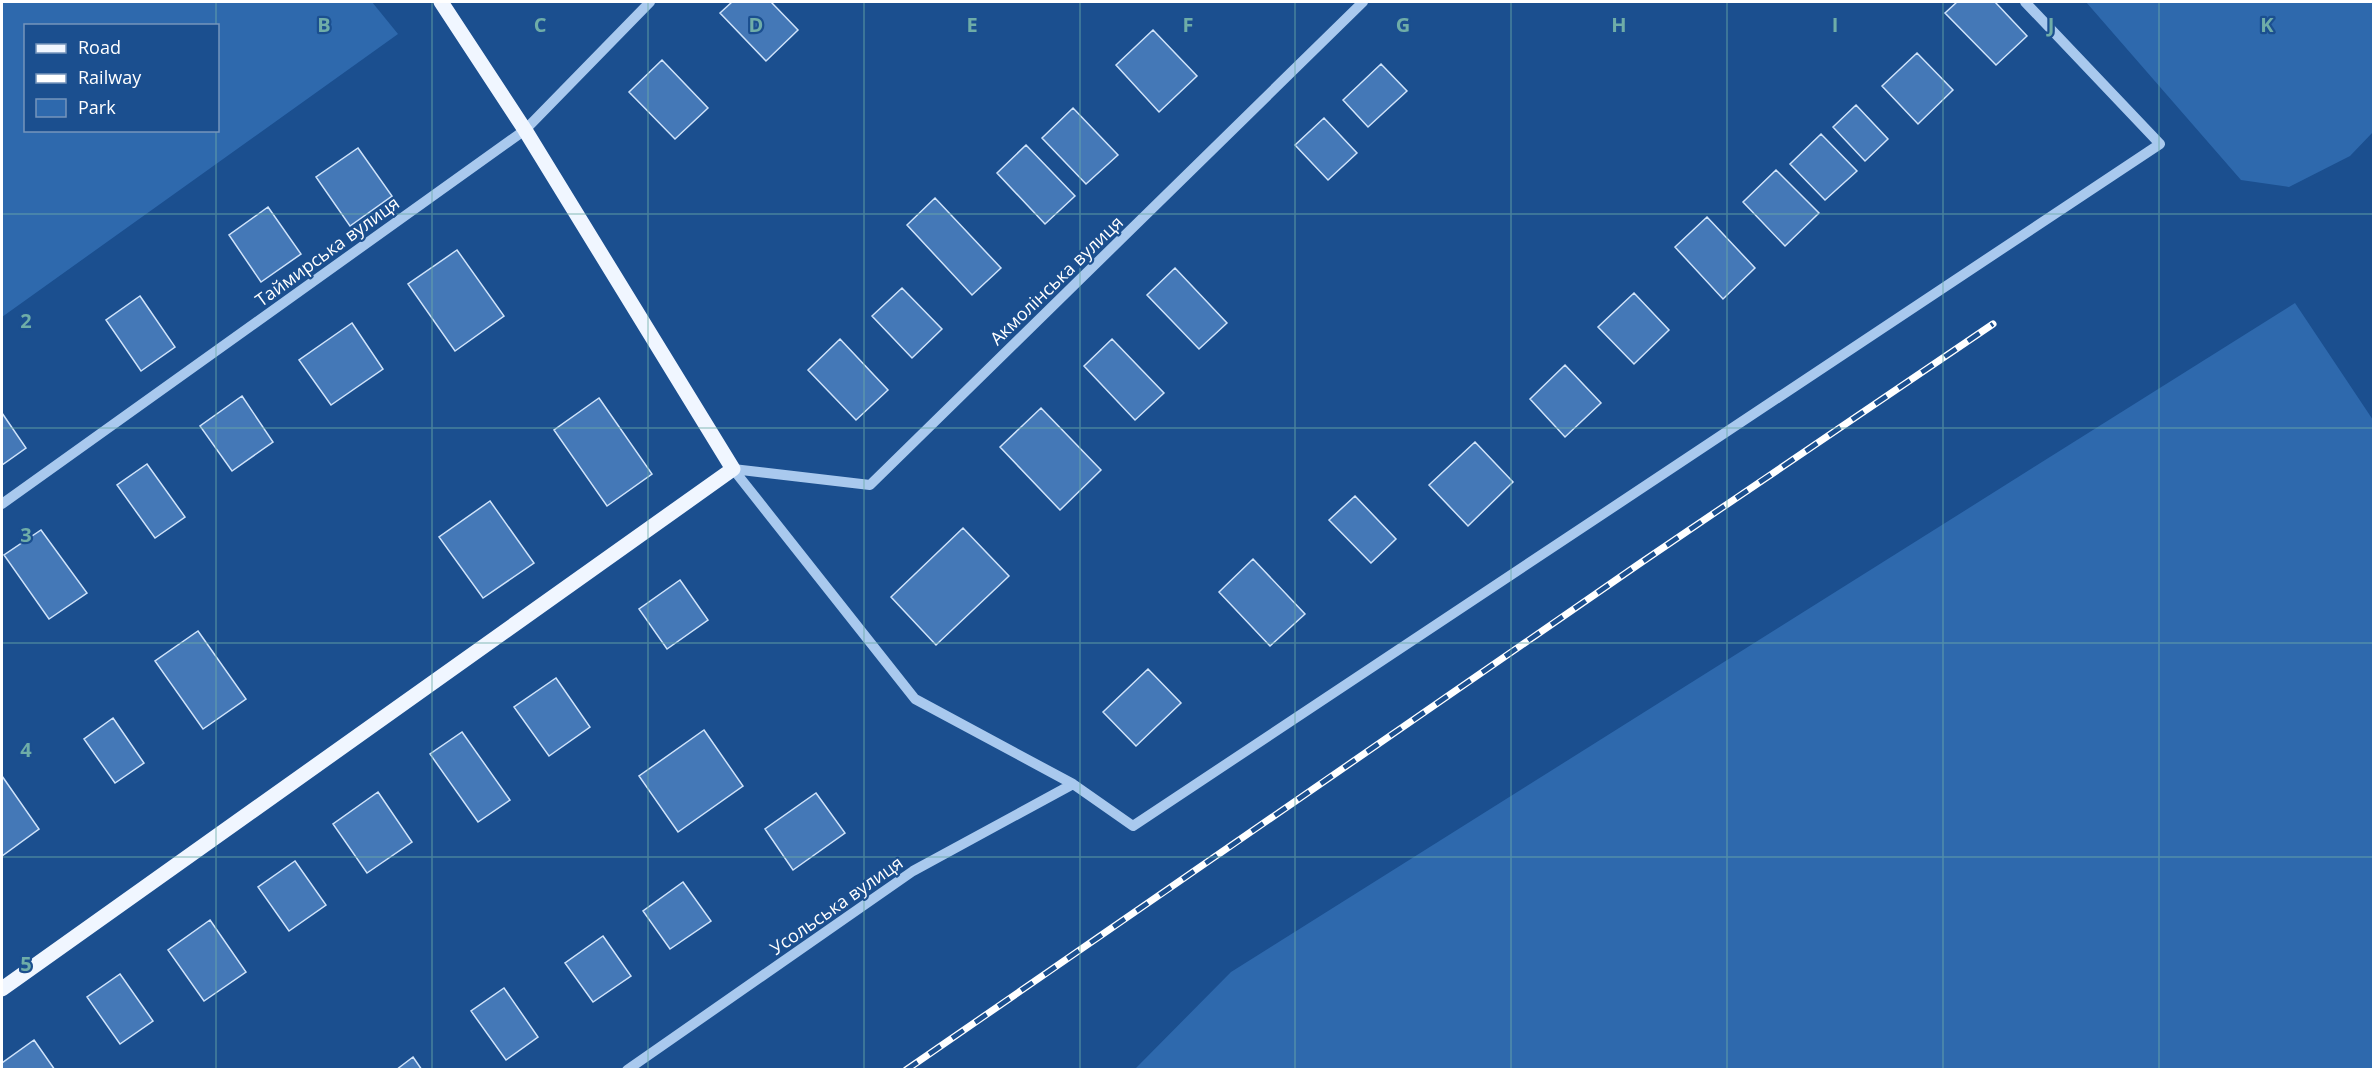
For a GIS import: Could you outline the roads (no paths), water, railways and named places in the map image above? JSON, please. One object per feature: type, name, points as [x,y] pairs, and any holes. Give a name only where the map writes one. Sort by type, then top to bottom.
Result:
[{"type":"main road","points":[[2,989],[733,470],[525,130],[441,2]]},
{"type":"street","name":"Таймирська вулиця","points":[[2,504],[525,130],[650,2]]},
{"type":"street","name":"Акмолiнська вулиця","points":[[733,470],[870,485],[1363,2]]},
{"type":"street","points":[[733,470],[915,699],[1073,783],[1133,826],[2160,144],[2025,2]]},
{"type":"street","name":"Усольська вулиця","points":[[627,1070],[913,871],[1073,783]]},
{"type":"railway","points":[[906,1070],[1639,564],[1993,324]]}]
